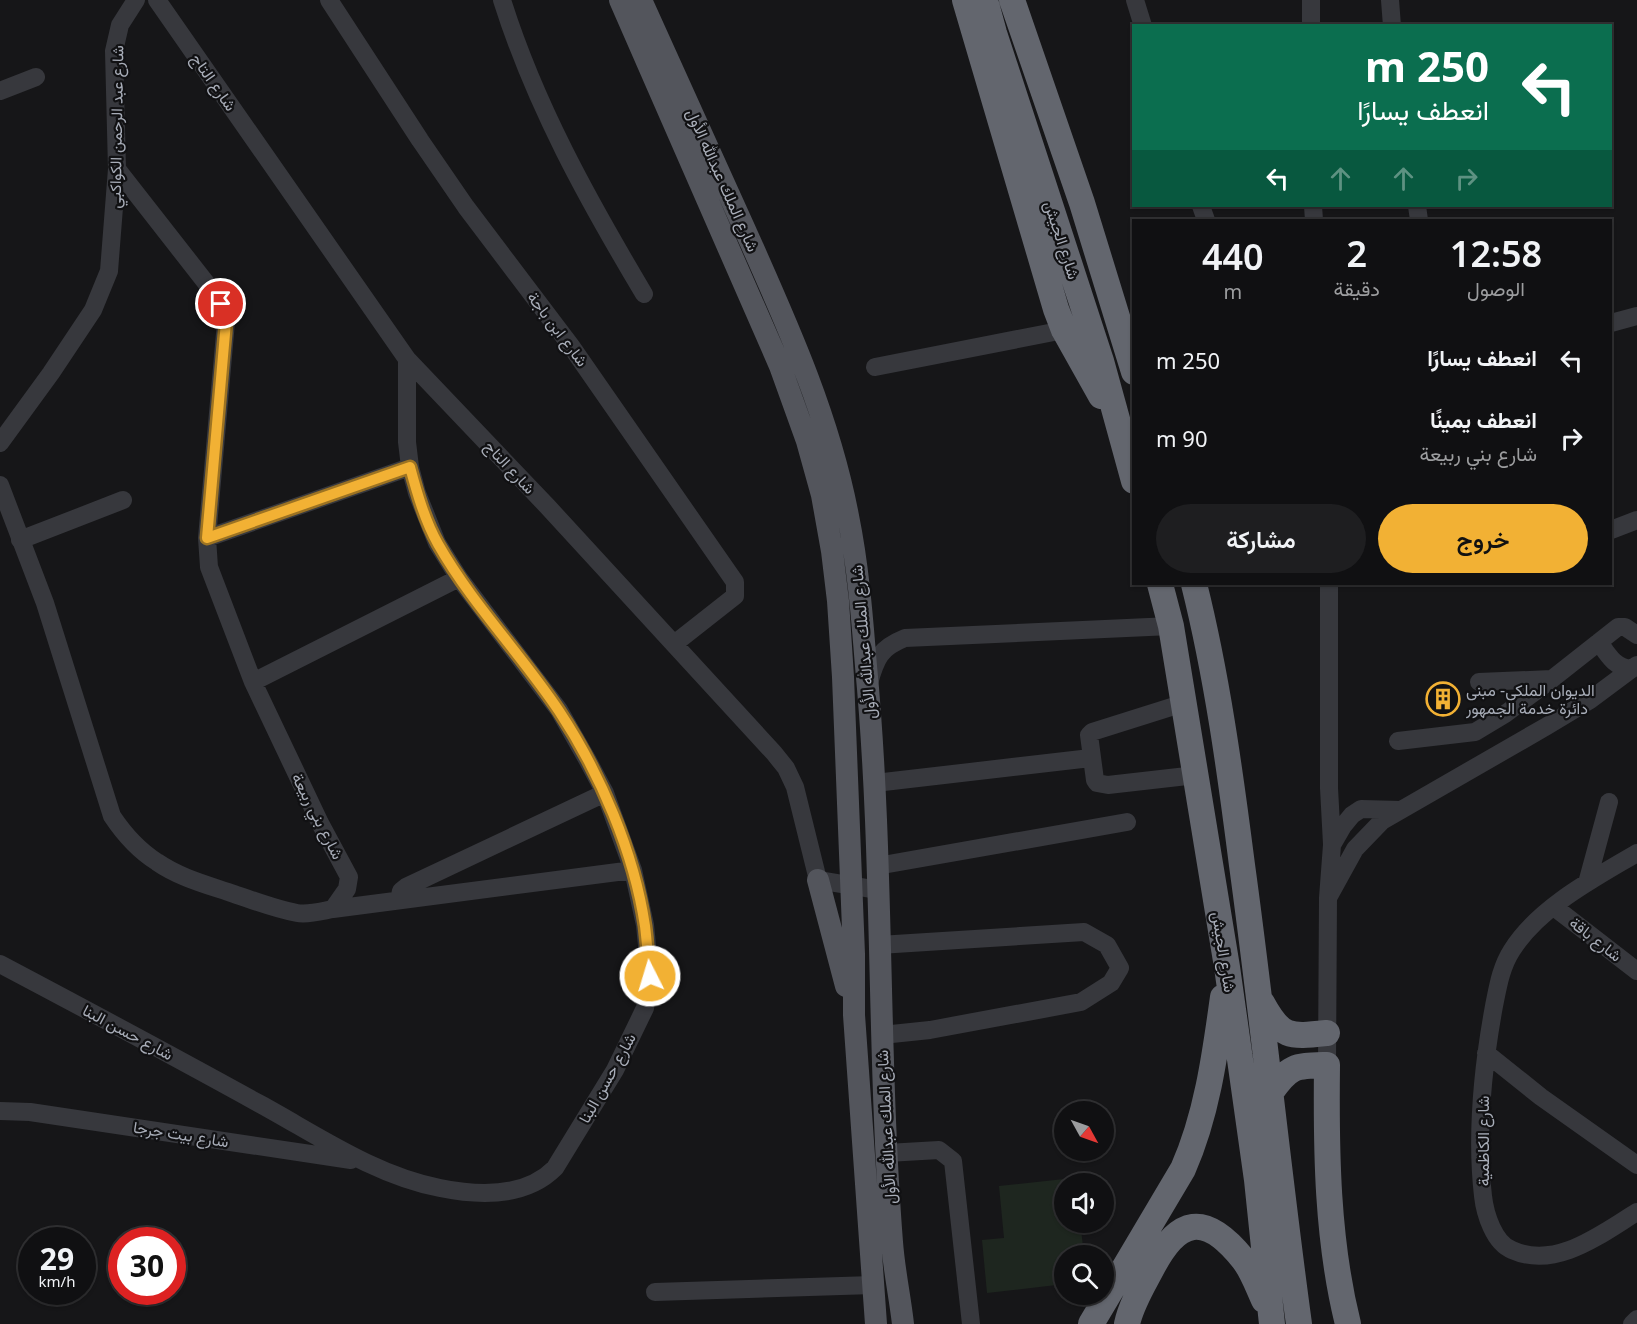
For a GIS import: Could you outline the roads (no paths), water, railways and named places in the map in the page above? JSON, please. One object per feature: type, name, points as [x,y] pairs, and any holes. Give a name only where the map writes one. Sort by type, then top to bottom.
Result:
[{"type":"highway","points":[[965,0],[1064,330],[1121,432]]},
{"type":"highway","name":"شارع الجيش","points":[[985,0],[993,33],[1101,361],[1132,473]]},
{"type":"highway","name":"شارع الجيش","points":[[1012,0],[1082,203],[1132,366]]},
{"type":"highway","name":"شارع الجيش","points":[[1160,585],[1171,626],[1227,967],[1257,1180],[1272,1318]]},
{"type":"highway","name":"شارع الجيش","points":[[1194,585],[1232,786],[1299,1318]]},
{"type":"highway","points":[[1091,1324],[1183,1169],[1194,1144],[1211,1073],[1227,967]]},
{"type":"highway","points":[[1260,1000],[1273,1022],[1283,1031],[1302,1036],[1327,1033]]},
{"type":"highway","points":[[1271,1092],[1282,1076],[1293,1068],[1327,1065],[1326,1118],[1330,1195],[1338,1284],[1348,1324]]},
{"type":"highway","points":[[1126,1324],[1135,1300],[1161,1251],[1179,1232],[1198,1227],[1210,1229],[1221,1236],[1244,1260],[1272,1318]]},
{"type":"main road","name":"شارع الملك عبدالله الأول","points":[[620,0],[780,366],[807,441],[822,495],[832,551],[840,623],[847,734],[854,1015],[876,1324]]},
{"type":"main road","name":"شارع الملك عبدالله الأول","points":[[641,0],[780,308],[816,396],[841,482],[849,519],[856,562],[875,783],[887,1153],[892,1245],[903,1324]]},
{"type":"main road","points":[[818,880],[854,1015]]},
{"type":"street","name":"شارع عبد الرحمن الكواكبي","points":[[0,443],[93,310],[109,272],[117,169],[114,51],[120,25],[136,0]]},
{"type":"street","name":"شارع التاج","points":[[157,0],[408,358],[786,768],[795,787],[818,880]]},
{"type":"street","name":"شارع ابن باجة","points":[[329,0],[459,198],[571,346],[735,582],[735,596],[674,644]]},
{"type":"street","points":[[502,0],[553,130],[605,228],[644,294]]},
{"type":"street","points":[[1134,0],[1142,24]]},
{"type":"street","points":[[1311,0],[1311,24]]},
{"type":"street","points":[[1389,0],[1392,24]]},
{"type":"street","points":[[0,91],[36,77]]},
{"type":"street","name":"شارع بني ربيعة","points":[[117,169],[210,288],[225,314],[207,538],[209,567],[253,682],[320,823],[349,876],[348,889],[333,909]]},
{"type":"street","points":[[1612,323],[1637,316]]},
{"type":"street","points":[[875,367],[1064,330]]},
{"type":"street","name":"شارع حسن البنا","points":[[0,964],[236,1091],[362,1162],[439,1188],[486,1193],[527,1187],[544,1179],[555,1168],[615,1070],[645,1008],[650,976],[645,925],[633,870],[605,794],[559,710],[459,578],[437,543],[417,493],[410,467],[408,358]]},
{"type":"street","points":[[207,538],[410,467]]},
{"type":"street","points":[[0,485],[45,603],[112,816],[139,849],[158,863],[182,876],[299,914],[633,870]]},
{"type":"street","points":[[20,540],[123,500]]},
{"type":"street","points":[[1612,530],[1637,520]]},
{"type":"street","points":[[253,682],[459,578]]},
{"type":"street","points":[[1327,1065],[1328,898],[1332,845],[1329,788],[1329,585]]},
{"type":"street","points":[[868,688],[875,662],[883,651],[905,638],[1171,626]]},
{"type":"street","points":[[1398,741],[1475,732],[1505,714],[1621,627],[1637,635]]},
{"type":"street","points":[[1599,642],[1615,664],[1622,668],[1634,667]]},
{"type":"street","points":[[1328,898],[1355,849],[1382,821],[1590,700],[1634,667]]},
{"type":"street","points":[[1479,682],[1552,679]]},
{"type":"street","points":[[1184,703],[1092,732],[1089,735],[1095,780],[1097,783],[1108,786],[1196,775]]},
{"type":"street","points":[[875,783],[1082,759]]},
{"type":"street","points":[[399,900],[401,891],[406,887],[605,794]]},
{"type":"street","points":[[1587,883],[1609,802]]},
{"type":"street","points":[[1332,845],[1342,825],[1361,809],[1401,810]]},
{"type":"street","points":[[877,866],[1127,822]]},
{"type":"street","name":"شارع الكاظمية","points":[[1637,853],[1587,883],[1528,928],[1511,951],[1500,975],[1486,1053],[1481,1148],[1483,1197],[1487,1217],[1497,1236],[1510,1250],[1530,1256],[1549,1256],[1573,1249],[1637,1212]]},
{"type":"street","points":[[818,880],[878,890]]},
{"type":"street","name":"شارع باقة","points":[[1554,908],[1637,971]]},
{"type":"street","points":[[879,945],[1084,933],[1107,945],[1120,968],[1111,983],[1081,1002],[930,1030],[882,1035]]},
{"type":"street","points":[[1486,1053],[1541,1097],[1637,1165]]},
{"type":"street","name":"شارع بيت جرجا","points":[[0,1111],[30,1112],[362,1162]]},
{"type":"street","points":[[887,1153],[939,1150],[952,1161],[971,1324]]},
{"type":"street","points":[[655,1292],[873,1285]]},
{"type":"street","points":[[1632,1324],[1637,1319]]},
{"type":"place","name":"الديوان الملكي- مبنى دائرة خدمة الجمهور","points":[[1443,699]]}]
